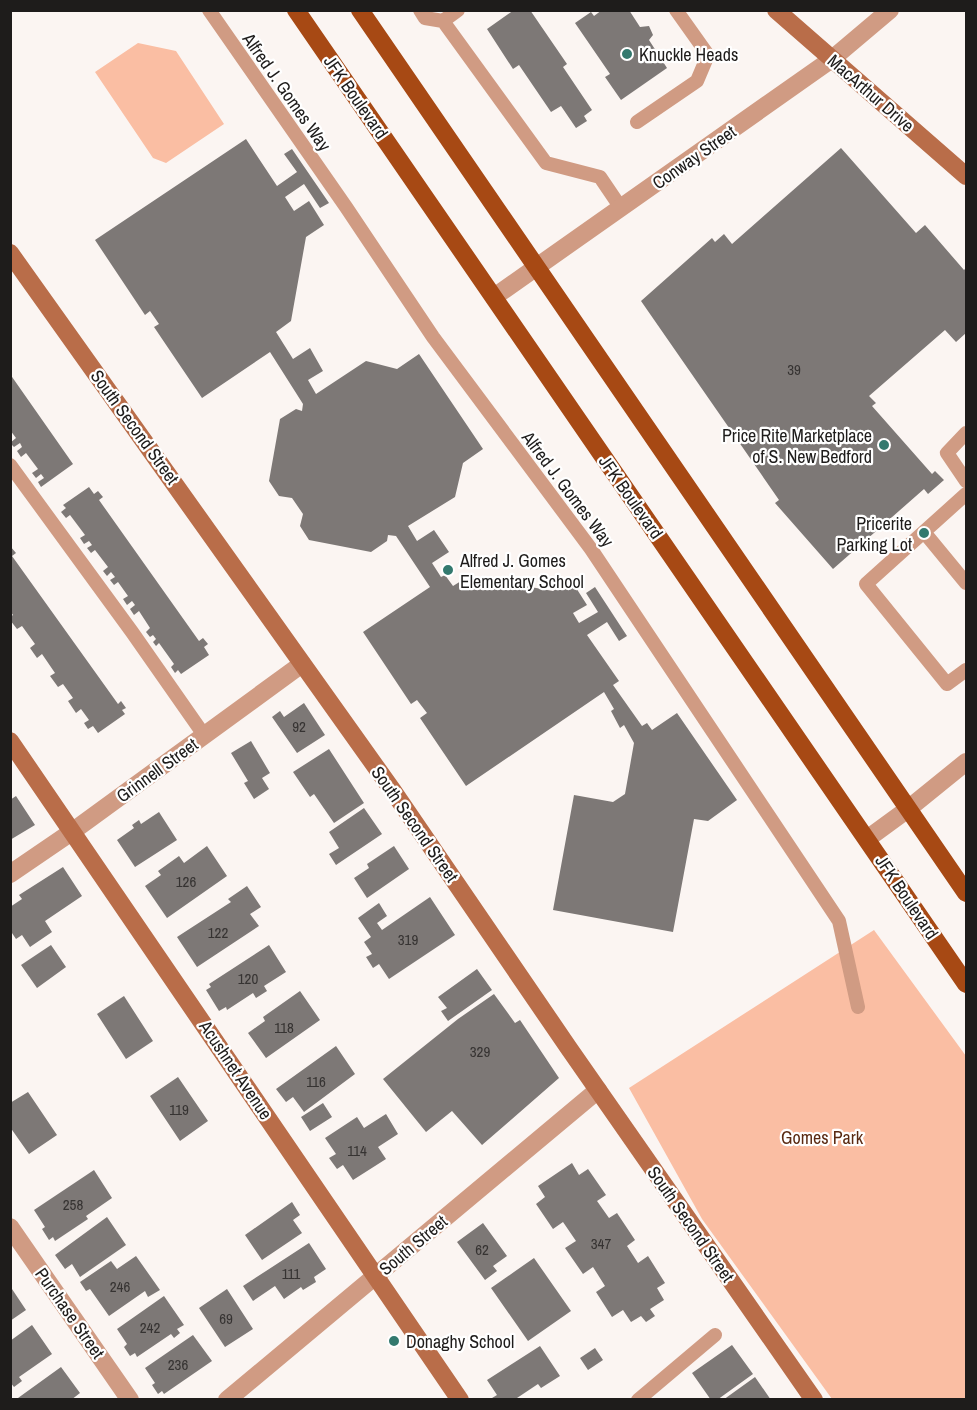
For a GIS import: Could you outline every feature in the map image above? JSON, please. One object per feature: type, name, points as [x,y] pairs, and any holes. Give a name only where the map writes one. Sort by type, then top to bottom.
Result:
[{"type":"main road","name":"JFK Boulevard","points":[[296,10],[966,984]]},
{"type":"main road","points":[[360,10],[966,893]]},
{"type":"street","name":"MacArthur Drive","points":[[776,10],[966,176]]},
{"type":"street","name":"Conway Street","points":[[494,297],[832,59],[890,10]]},
{"type":"street","name":"South Second Street","points":[[10,253],[284,635],[814,1400]]},
{"type":"street","name":"Grinnell Street","points":[[10,874],[73,831],[302,664]]},
{"type":"street","name":"Acushnet Avenue","points":[[10,741],[377,1275],[460,1400]]},
{"type":"street","points":[[867,839],[966,762]]},
{"type":"street","name":"South Street","points":[[227,1400],[598,1090]]},
{"type":"street","name":"Purchase Street","points":[[10,1227],[130,1400]]},
{"type":"lane","name":"Alfred J. Gomes Way","points":[[209,10],[433,337],[591,549],[834,913],[839,921],[858,1007]]},
{"type":"lane","points":[[420,10],[424,18],[443,21],[546,163],[600,177],[621,208]]},
{"type":"lane","points":[[443,21],[458,10]]},
{"type":"lane","points":[[637,122],[697,81],[708,55],[676,10]]},
{"type":"lane","points":[[966,433],[947,453],[966,481]]},
{"type":"lane","points":[[10,465],[204,735]]},
{"type":"lane","points":[[966,494],[866,584],[947,684],[966,670]]},
{"type":"lane","points":[[924,532],[966,583]]},
{"type":"lane","points":[[638,1400],[715,1335]]},
{"type":"green space","points":[[138,43],[176,51],[224,124],[166,163],[153,158],[95,72]]},
{"type":"green space","name":"Gomes Park","points":[[874,930],[966,1056],[966,1399],[832,1399],[702,1219],[629,1088]]},
{"type":"building","points":[[514,10],[530,10],[567,64],[563,67],[592,110],[584,116],[587,121],[576,128],[561,106],[551,112],[519,65],[513,69],[487,29]]},
{"type":"building","name":"Knuckle Heads","points":[[602,10],[629,10],[640,27],[649,26],[653,35],[649,40],[667,68],[621,100],[605,77],[610,74],[575,23],[591,12],[594,16]]},
{"type":"building","points":[[246,139],[277,186],[297,172],[284,154],[292,149],[329,203],[320,208],[304,184],[285,197],[294,211],[309,201],[324,225],[306,237],[291,321],[276,332],[293,359],[310,348],[323,371],[308,380],[316,394],[366,361],[397,369],[419,354],[483,449],[463,463],[455,497],[408,526],[417,541],[434,530],[449,552],[432,563],[441,577],[445,575],[453,586],[469,576],[553,591],[571,580],[587,605],[573,613],[579,623],[598,612],[586,593],[595,587],[627,636],[619,641],[607,622],[587,635],[619,681],[613,685],[642,726],[647,723],[652,730],[677,713],[737,800],[708,821],[694,819],[673,932],[553,910],[574,795],[613,802],[625,794],[634,743],[624,725],[620,728],[611,711],[614,709],[604,692],[466,786],[420,718],[427,713],[417,700],[411,704],[363,632],[430,587],[396,536],[388,535],[387,541],[371,552],[309,540],[300,526],[303,514],[292,498],[279,496],[269,481],[280,419],[296,409],[302,411],[303,404],[270,352],[202,398],[154,327],[159,324],[150,311],[145,315],[95,240]]},
{"type":"building","points":[[841,148],[916,233],[925,225],[964,270],[966,268],[966,333],[956,342],[945,330],[869,396],[876,403],[872,406],[932,474],[935,471],[944,480],[928,494],[924,489],[833,569],[775,503],[779,500],[641,301],[712,238],[715,242],[724,234],[732,244]]},
{"type":"building","points":[[10,374],[73,464],[41,487],[38,482],[44,478],[41,474],[36,478],[32,473],[38,469],[26,453],[21,457],[17,451],[22,447],[20,443],[14,447],[10,443],[16,438],[10,430]]},
{"type":"building","points":[[89,487],[94,494],[98,491],[103,497],[99,500],[199,641],[203,638],[208,644],[204,647],[209,655],[181,674],[178,670],[175,673],[171,667],[174,664],[159,643],[156,646],[153,642],[156,639],[153,635],[150,637],[146,632],[150,628],[139,611],[134,615],[130,609],[135,605],[132,601],[127,605],[123,599],[128,596],[118,582],[114,585],[110,580],[115,577],[111,572],[107,576],[103,571],[108,567],[95,550],[91,553],[87,548],[92,545],[89,541],[84,544],[80,538],[85,535],[70,515],[66,518],[61,512],[66,508],[63,505]]},
{"type":"building","points":[[10,546],[16,553],[12,556],[118,704],[121,701],[126,708],[122,710],[125,714],[98,733],[93,726],[88,729],[84,723],[89,720],[81,709],[76,713],[68,701],[73,698],[63,684],[58,687],[50,676],[55,673],[42,654],[37,658],[30,648],[35,644],[22,626],[17,629],[10,620],[13,615],[10,611]]},
{"type":"building","points":[[304,703],[325,735],[297,753],[272,717],[280,711],[284,717]]},
{"type":"building","points":[[251,741],[270,773],[262,778],[269,789],[254,799],[244,783],[248,781],[231,753]]},
{"type":"building","points":[[329,749],[364,803],[334,823],[314,794],[310,797],[293,772]]},
{"type":"building","points":[[16,796],[35,825],[10,840],[10,800]]},
{"type":"building","points":[[364,808],[382,834],[336,865],[329,854],[339,848],[329,832]]},
{"type":"building","points":[[159,812],[177,840],[135,867],[117,840],[134,828],[132,825],[139,820],[141,824]]},
{"type":"building","points":[[207,846],[227,876],[167,918],[145,886],[161,875],[158,871],[179,856],[184,863]]},
{"type":"building","points":[[394,846],[409,869],[367,898],[354,878],[369,868],[367,864]]},
{"type":"building","points":[[63,867],[82,896],[45,921],[52,932],[30,947],[22,935],[16,939],[10,930],[10,907],[22,899],[19,895]]},
{"type":"building","points":[[247,886],[261,907],[250,914],[259,926],[197,967],[177,937],[231,902],[228,899]]},
{"type":"building","points":[[430,897],[455,935],[389,979],[379,964],[373,968],[366,957],[372,954],[364,942],[371,937],[358,918],[379,903],[387,916],[377,923],[382,930]]},
{"type":"building","points":[[51,945],[66,967],[37,988],[21,965]]},
{"type":"building","points":[[269,945],[286,972],[264,986],[267,991],[256,998],[253,993],[227,1010],[226,1007],[219,1011],[206,990],[211,987],[209,984]]},
{"type":"building","points":[[477,969],[492,990],[448,1021],[441,1011],[447,1008],[438,997]]},
{"type":"building","points":[[300,991],[320,1020],[266,1058],[248,1033],[265,1021],[263,1017]]},
{"type":"building","points":[[494,994],[515,1023],[520,1020],[559,1078],[482,1145],[452,1111],[426,1132],[383,1079],[458,1019]]},
{"type":"building","points":[[124,996],[153,1041],[126,1059],[97,1014]]},
{"type":"building","points":[[336,1046],[355,1074],[304,1112],[293,1097],[286,1102],[276,1089]]},
{"type":"building","points":[[178,1077],[208,1121],[180,1141],[150,1096]]},
{"type":"building","points":[[28,1092],[57,1135],[29,1154],[10,1127],[10,1103]]},
{"type":"building","points":[[323,1103],[332,1117],[310,1131],[301,1117]]},
{"type":"building","points":[[386,1114],[398,1134],[378,1147],[386,1159],[353,1180],[343,1165],[337,1169],[329,1158],[336,1154],[325,1138],[357,1117],[364,1128]]},
{"type":"building","points":[[572,1163],[579,1175],[588,1169],[606,1195],[597,1201],[609,1218],[617,1213],[635,1240],[627,1246],[638,1263],[648,1256],[665,1283],[657,1288],[664,1300],[650,1309],[655,1316],[646,1322],[641,1316],[631,1322],[623,1310],[612,1317],[596,1292],[605,1286],[593,1267],[583,1274],[565,1248],[576,1241],[563,1222],[553,1229],[536,1204],[545,1197],[538,1186]]},
{"type":"building","points":[[94,1170],[112,1198],[86,1216],[88,1219],[55,1241],[53,1237],[49,1240],[42,1229],[45,1227],[34,1210]]},
{"type":"building","points":[[292,1202],[300,1215],[293,1220],[302,1233],[262,1260],[245,1235]]},
{"type":"building","points":[[107,1217],[126,1245],[80,1277],[72,1264],[65,1269],[55,1255]]},
{"type":"building","points":[[483,1223],[507,1256],[493,1266],[497,1271],[485,1280],[457,1242]]},
{"type":"building","points":[[309,1243],[326,1269],[314,1277],[316,1282],[303,1290],[301,1287],[284,1299],[275,1286],[253,1301],[243,1286]]},
{"type":"building","points":[[136,1256],[160,1290],[148,1297],[145,1291],[109,1316],[90,1289],[86,1291],[80,1282],[111,1261],[117,1269]]},
{"type":"building","points":[[534,1258],[571,1311],[528,1341],[491,1288]]},
{"type":"building","points":[[10,1286],[26,1310],[10,1321]]},
{"type":"building","points":[[227,1289],[253,1329],[225,1347],[199,1308]]},
{"type":"building","points":[[164,1296],[184,1325],[177,1329],[180,1333],[174,1338],[171,1334],[137,1357],[135,1353],[130,1356],[124,1347],[127,1344],[117,1329]]},
{"type":"building","points":[[32,1325],[52,1354],[19,1377],[22,1381],[14,1387],[10,1382],[10,1341]]},
{"type":"building","points":[[193,1335],[212,1361],[164,1394],[162,1391],[158,1394],[152,1385],[155,1383],[145,1368]]},
{"type":"building","points":[[732,1345],[753,1374],[717,1400],[711,1400],[692,1373]]},
{"type":"building","points":[[540,1346],[560,1376],[541,1388],[538,1384],[514,1400],[493,1400],[492,1398],[497,1395],[487,1380]]},
{"type":"building","points":[[595,1348],[603,1360],[588,1370],[580,1358]]},
{"type":"building","points":[[61,1367],[80,1393],[71,1400],[19,1400],[18,1398]]},
{"type":"building","points":[[755,1377],[771,1400],[723,1400]]},
{"type":"place","name":"Knuckle Heads","points":[[627,54]]},
{"type":"place","name":"Price Rite Marketplace of S. New Bedford","points":[[884,445]]},
{"type":"place","name":"Pricerite Parking Lot","points":[[924,533]]},
{"type":"place","name":"Alfred J. Gomes Elementary School","points":[[448,570]]},
{"type":"place","name":"Donaghy School","points":[[394,1341]]}]
